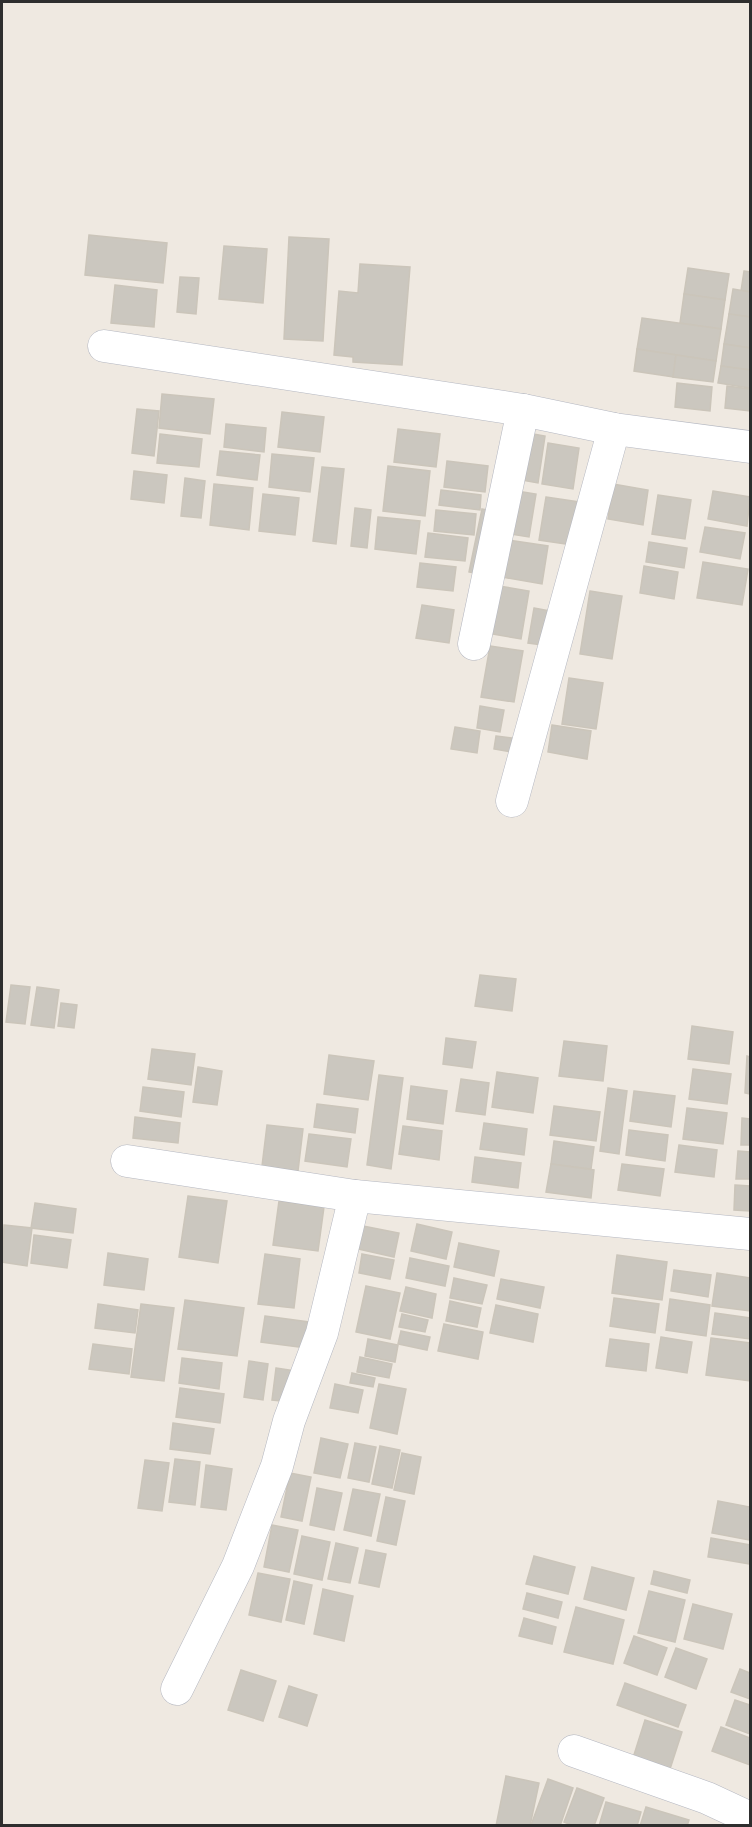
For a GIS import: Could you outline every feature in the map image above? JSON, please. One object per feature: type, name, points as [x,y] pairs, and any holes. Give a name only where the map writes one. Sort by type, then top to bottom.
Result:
[{"type":"street","points":[[104,346],[523,410],[614,429],[750,447]]},
{"type":"street","points":[[474,644],[523,410]]},
{"type":"street","points":[[512,801],[614,429]]},
{"type":"street","points":[[128,1161],[355,1196],[750,1234]]},
{"type":"street","points":[[177,1689],[238,1566],[277,1466],[292,1409],[322,1333],[355,1196]]},
{"type":"street","points":[[574,1751],[707,1798],[750,1818]]},
{"type":"building","points":[[89,235],[167,243],[163,283],[85,275]]},
{"type":"building","points":[[289,237],[329,239],[323,341],[284,339]]},
{"type":"building","points":[[224,246],[267,249],[263,303],[219,299]]},
{"type":"building","points":[[360,264],[410,267],[402,365],[353,362],[353,357],[334,355],[339,291],[358,293]]},
{"type":"building","points":[[688,268],[729,274],[725,300],[684,294]]},
{"type":"building","points":[[744,271],[750,272],[750,292],[741,291]]},
{"type":"building","points":[[180,277],[199,278],[196,314],[177,312]]},
{"type":"building","points":[[115,285],[157,290],[154,327],[111,323]]},
{"type":"building","points":[[733,289],[750,292],[750,317],[729,314]]},
{"type":"building","points":[[684,294],[725,300],[721,329],[680,323]]},
{"type":"building","points":[[729,314],[750,317],[750,348],[724,344]]},
{"type":"building","points":[[642,318],[721,329],[716,361],[637,349]]},
{"type":"building","points":[[724,344],[750,348],[750,370],[721,366]]},
{"type":"building","points":[[637,349],[676,355],[673,377],[634,371]]},
{"type":"building","points":[[676,355],[716,361],[713,382],[673,377]]},
{"type":"building","points":[[721,366],[750,370],[750,388],[718,383]]},
{"type":"building","points":[[677,383],[712,387],[710,411],[675,407]]},
{"type":"building","points":[[727,386],[750,389],[750,411],[725,408]]},
{"type":"building","points":[[162,394],[214,399],[210,434],[159,428]]},
{"type":"building","points":[[137,409],[159,411],[154,456],[132,453]]},
{"type":"building","points":[[282,412],[324,417],[320,452],[278,447]]},
{"type":"building","points":[[226,424],[266,428],[264,452],[224,447]]},
{"type":"building","points":[[398,429],[440,434],[436,467],[394,462]]},
{"type":"building","points":[[528,433],[545,436],[538,483],[521,480]]},
{"type":"building","points":[[160,434],[202,439],[199,467],[157,463]]},
{"type":"building","points":[[548,443],[579,448],[573,489],[542,484]]},
{"type":"building","points":[[220,451],[260,455],[257,480],[217,475]]},
{"type":"building","points":[[272,454],[314,458],[310,492],[269,487]]},
{"type":"building","points":[[447,461],[488,466],[485,492],[444,487]]},
{"type":"building","points":[[388,466],[430,471],[425,516],[383,511]]},
{"type":"building","points":[[322,467],[344,469],[336,544],[313,541]]},
{"type":"building","points":[[134,471],[167,475],[164,503],[131,499]]},
{"type":"building","points":[[185,478],[205,481],[201,518],[181,516]]},
{"type":"building","points":[[214,484],[253,488],[249,530],[210,525]]},
{"type":"building","points":[[613,484],[648,490],[643,525],[608,519]]},
{"type":"building","points":[[441,490],[481,495],[480,510],[439,505]]},
{"type":"building","points":[[517,491],[536,494],[529,537],[510,534]]},
{"type":"building","points":[[713,491],[750,497],[747,526],[708,519]]},
{"type":"building","points":[[263,494],[299,498],[295,535],[259,531]]},
{"type":"building","points":[[658,495],[691,500],[685,539],[652,534]]},
{"type":"building","points":[[546,497],[579,502],[572,545],[539,540]]},
{"type":"building","points":[[355,508],[371,510],[367,548],[351,546]]},
{"type":"building","points":[[482,509],[497,512],[484,575],[469,572]]},
{"type":"building","points":[[436,510],[476,514],[474,535],[434,531]]},
{"type":"building","points":[[378,517],[420,521],[416,554],[375,549]]},
{"type":"building","points":[[705,527],[745,533],[740,559],[700,552]]},
{"type":"building","points":[[428,533],[468,538],[465,561],[425,557]]},
{"type":"building","points":[[508,540],[548,546],[542,584],[502,577]]},
{"type":"building","points":[[649,542],[687,548],[684,568],[646,562]]},
{"type":"building","points":[[703,562],[748,569],[742,605],[697,598]]},
{"type":"building","points":[[420,563],[456,567],[453,591],[417,587]]},
{"type":"building","points":[[644,566],[678,572],[674,599],[640,593]]},
{"type":"building","points":[[499,586],[529,591],[521,639],[492,634]]},
{"type":"building","points":[[590,591],[622,596],[612,659],[580,654]]},
{"type":"building","points":[[422,605],[454,610],[449,643],[416,638]]},
{"type":"building","points":[[534,608],[556,612],[550,646],[528,643]]},
{"type":"building","points":[[490,646],[523,651],[514,702],[481,697]]},
{"type":"building","points":[[569,678],[603,683],[596,729],[562,724]]},
{"type":"building","points":[[480,706],[504,710],[500,732],[477,728]]},
{"type":"building","points":[[552,725],[591,731],[587,759],[548,752]]},
{"type":"building","points":[[455,727],[480,731],[477,753],[451,749]]},
{"type":"building","points":[[496,736],[519,739],[517,753],[494,749]]},
{"type":"building","points":[[480,975],[516,979],[512,1011],[475,1006]]},
{"type":"building","points":[[11,985],[30,987],[25,1024],[6,1022]]},
{"type":"building","points":[[37,987],[59,990],[54,1028],[31,1025]]},
{"type":"building","points":[[61,1003],[77,1005],[74,1028],[58,1026]]},
{"type":"building","points":[[692,1026],[733,1032],[729,1064],[688,1059]]},
{"type":"building","points":[[446,1038],[476,1042],[472,1068],[443,1064]]},
{"type":"building","points":[[564,1041],[607,1046],[603,1081],[559,1076]]},
{"type":"building","points":[[152,1049],[195,1054],[191,1085],[148,1079]]},
{"type":"building","points":[[329,1055],[374,1061],[368,1100],[324,1094]]},
{"type":"building","points":[[747,1056],[750,1057],[750,1094],[745,1093]]},
{"type":"building","points":[[198,1067],[222,1071],[217,1105],[193,1102]]},
{"type":"building","points":[[693,1069],[731,1074],[727,1104],[689,1099]]},
{"type":"building","points":[[497,1072],[538,1078],[533,1113],[492,1107]]},
{"type":"building","points":[[379,1075],[403,1078],[391,1169],[367,1165]]},
{"type":"building","points":[[461,1079],[489,1083],[485,1115],[456,1111]]},
{"type":"building","points":[[411,1086],[447,1091],[443,1124],[407,1119]]},
{"type":"building","points":[[143,1087],[184,1092],[181,1117],[140,1111]]},
{"type":"building","points":[[608,1088],[627,1091],[619,1154],[600,1151]]},
{"type":"building","points":[[634,1091],[675,1096],[671,1127],[630,1121]]},
{"type":"building","points":[[317,1104],[358,1109],[355,1133],[314,1127]]},
{"type":"building","points":[[554,1106],[600,1112],[596,1141],[550,1135]]},
{"type":"building","points":[[687,1108],[727,1113],[723,1144],[683,1139]]},
{"type":"building","points":[[135,1117],[180,1123],[178,1143],[133,1138]]},
{"type":"building","points":[[742,1118],[750,1119],[750,1145],[741,1145]]},
{"type":"building","points":[[484,1123],[527,1129],[524,1155],[480,1149]]},
{"type":"building","points":[[267,1125],[303,1129],[298,1171],[262,1166]]},
{"type":"building","points":[[403,1126],[442,1131],[439,1160],[399,1154]]},
{"type":"building","points":[[629,1130],[668,1135],[665,1161],[626,1155]]},
{"type":"building","points":[[309,1134],[351,1139],[347,1167],[305,1161]]},
{"type":"building","points":[[554,1141],[594,1147],[591,1169],[551,1164]]},
{"type":"building","points":[[679,1145],[717,1150],[714,1177],[675,1172]]},
{"type":"building","points":[[738,1151],[750,1152],[750,1179],[736,1179]]},
{"type":"building","points":[[475,1157],[521,1163],[518,1188],[472,1182]]},
{"type":"building","points":[[551,1164],[594,1170],[591,1198],[546,1192]]},
{"type":"building","points":[[622,1164],[664,1169],[660,1196],[618,1190]]},
{"type":"building","points":[[735,1185],[750,1186],[750,1211],[734,1210]]},
{"type":"building","points":[[188,1196],[227,1201],[218,1263],[179,1257]]},
{"type":"building","points":[[279,1201],[324,1207],[318,1251],[273,1245]]},
{"type":"building","points":[[35,1203],[76,1209],[73,1233],[31,1228]]},
{"type":"building","points":[[417,1224],[452,1232],[446,1259],[411,1251]]},
{"type":"building","points":[[4,1225],[32,1228],[27,1266],[2,1262]]},
{"type":"building","points":[[363,1226],[399,1233],[394,1257],[358,1249]]},
{"type":"building","points":[[34,1235],[71,1240],[67,1268],[31,1263]]},
{"type":"building","points":[[459,1243],[499,1251],[494,1276],[454,1267]]},
{"type":"building","points":[[108,1253],[148,1259],[144,1290],[104,1285]]},
{"type":"building","points":[[265,1254],[300,1259],[294,1308],[258,1304]]},
{"type":"building","points":[[362,1254],[394,1260],[390,1279],[359,1273]]},
{"type":"building","points":[[617,1255],[667,1262],[662,1300],[612,1293]]},
{"type":"building","points":[[410,1258],[449,1266],[445,1286],[406,1278]]},
{"type":"building","points":[[674,1270],[711,1275],[708,1297],[671,1291]]},
{"type":"building","points":[[717,1273],[750,1278],[750,1311],[712,1306]]},
{"type":"building","points":[[454,1278],[487,1285],[482,1304],[450,1298]]},
{"type":"building","points":[[501,1279],[544,1287],[540,1308],[497,1299]]},
{"type":"building","points":[[366,1286],[400,1293],[390,1339],[356,1332]]},
{"type":"building","points":[[406,1287],[436,1294],[432,1318],[400,1311]]},
{"type":"building","points":[[614,1298],[659,1304],[655,1333],[610,1326]]},
{"type":"building","points":[[670,1299],[710,1305],[706,1336],[666,1330]]},
{"type":"building","points":[[185,1300],[244,1308],[237,1356],[178,1349]]},
{"type":"building","points":[[450,1301],[481,1308],[477,1327],[446,1321]]},
{"type":"building","points":[[98,1304],[138,1310],[135,1333],[95,1328]]},
{"type":"building","points":[[141,1304],[174,1308],[164,1381],[131,1377]]},
{"type":"building","points":[[496,1305],[538,1314],[533,1342],[490,1333]]},
{"type":"building","points":[[715,1313],[750,1318],[750,1339],[712,1334]]},
{"type":"building","points":[[402,1314],[428,1320],[425,1332],[399,1327]]},
{"type":"building","points":[[265,1316],[309,1322],[306,1348],[261,1342]]},
{"type":"building","points":[[444,1324],[483,1332],[478,1359],[438,1351]]},
{"type":"building","points":[[401,1331],[430,1337],[427,1350],[398,1344]]},
{"type":"building","points":[[661,1337],[692,1342],[687,1373],[656,1368]]},
{"type":"building","points":[[711,1338],[750,1343],[750,1381],[706,1375]]},
{"type":"building","points":[[368,1339],[398,1345],[395,1362],[365,1356]]},
{"type":"building","points":[[610,1339],[649,1344],[646,1371],[606,1366]]},
{"type":"building","points":[[93,1344],[132,1349],[129,1374],[89,1369]]},
{"type":"building","points":[[360,1357],[392,1364],[389,1378],[357,1372]]},
{"type":"building","points":[[182,1358],[222,1363],[219,1389],[179,1383]]},
{"type":"building","points":[[249,1361],[268,1364],[263,1400],[244,1397]]},
{"type":"building","points":[[276,1368],[295,1371],[291,1402],[272,1400]]},
{"type":"building","points":[[352,1373],[375,1378],[373,1387],[350,1383]]},
{"type":"building","points":[[335,1384],[363,1390],[358,1413],[330,1408]]},
{"type":"building","points":[[379,1384],[406,1389],[397,1434],[370,1428]]},
{"type":"building","points":[[180,1388],[224,1394],[220,1423],[176,1417]]},
{"type":"building","points":[[173,1423],[214,1429],[210,1454],[170,1449]]},
{"type":"building","points":[[321,1438],[348,1444],[340,1478],[314,1473]]},
{"type":"building","points":[[355,1443],[376,1447],[369,1482],[348,1478]]},
{"type":"building","points":[[380,1446],[400,1450],[392,1488],[372,1484]]},
{"type":"building","points":[[402,1453],[421,1457],[414,1494],[394,1490]]},
{"type":"building","points":[[175,1459],[200,1462],[195,1505],[169,1502]]},
{"type":"building","points":[[145,1460],[169,1463],[162,1511],[138,1508]]},
{"type":"building","points":[[206,1465],[232,1469],[226,1510],[201,1507]]},
{"type":"building","points":[[290,1473],[311,1477],[302,1521],[281,1517]]},
{"type":"building","points":[[317,1488],[342,1493],[334,1530],[310,1525]]},
{"type":"building","points":[[353,1489],[380,1494],[371,1536],[344,1530]]},
{"type":"building","points":[[386,1497],[405,1501],[396,1545],[377,1541]]},
{"type":"building","points":[[718,1501],[750,1507],[750,1540],[712,1533]]},
{"type":"building","points":[[272,1525],[298,1530],[289,1572],[264,1567]]},
{"type":"building","points":[[302,1536],[330,1542],[322,1580],[294,1574]]},
{"type":"building","points":[[711,1538],[750,1545],[750,1564],[708,1557]]},
{"type":"building","points":[[336,1543],[358,1548],[350,1583],[328,1579]]},
{"type":"building","points":[[366,1550],[386,1554],[379,1587],[359,1583]]},
{"type":"building","points":[[534,1556],[575,1567],[568,1594],[526,1584]]},
{"type":"building","points":[[592,1567],[634,1578],[626,1610],[584,1599]]},
{"type":"building","points":[[654,1571],[690,1580],[687,1593],[651,1584]]},
{"type":"building","points":[[258,1573],[290,1579],[281,1622],[249,1615]]},
{"type":"building","points":[[294,1581],[312,1585],[304,1624],[286,1620]]},
{"type":"building","points":[[323,1589],[353,1596],[344,1641],[314,1634]]},
{"type":"building","points":[[649,1591],[685,1600],[675,1642],[638,1633]]},
{"type":"building","points":[[527,1593],[562,1602],[558,1618],[523,1609]]},
{"type":"building","points":[[693,1604],[732,1614],[723,1649],[684,1639]]},
{"type":"building","points":[[576,1607],[624,1620],[613,1664],[564,1652]]},
{"type":"building","points":[[524,1618],[556,1627],[552,1644],[519,1636]]},
{"type":"building","points":[[634,1636],[667,1648],[657,1675],[624,1663]]},
{"type":"building","points":[[676,1648],[707,1659],[696,1689],[665,1677]]},
{"type":"building","points":[[740,1669],[750,1673],[750,1699],[731,1692]]},
{"type":"building","points":[[241,1670],[276,1681],[263,1721],[228,1710]]},
{"type":"building","points":[[625,1683],[686,1705],[678,1727],[617,1705]]},
{"type":"building","points":[[289,1686],[317,1695],[307,1726],[279,1717]]},
{"type":"building","points":[[735,1700],[750,1705],[750,1734],[726,1725]]},
{"type":"building","points":[[645,1720],[682,1732],[670,1769],[633,1758]]},
{"type":"building","points":[[721,1727],[750,1738],[750,1765],[712,1751]]},
{"type":"building","points":[[506,1776],[539,1783],[530,1826],[496,1826]]},
{"type":"building","points":[[548,1779],[573,1788],[560,1826],[531,1825]]},
{"type":"building","points":[[577,1788],[604,1798],[594,1826],[574,1826],[564,1822]]},
{"type":"building","points":[[606,1802],[641,1812],[637,1826],[599,1826]]},
{"type":"building","points":[[646,1807],[689,1820],[687,1826],[640,1826]]}]
